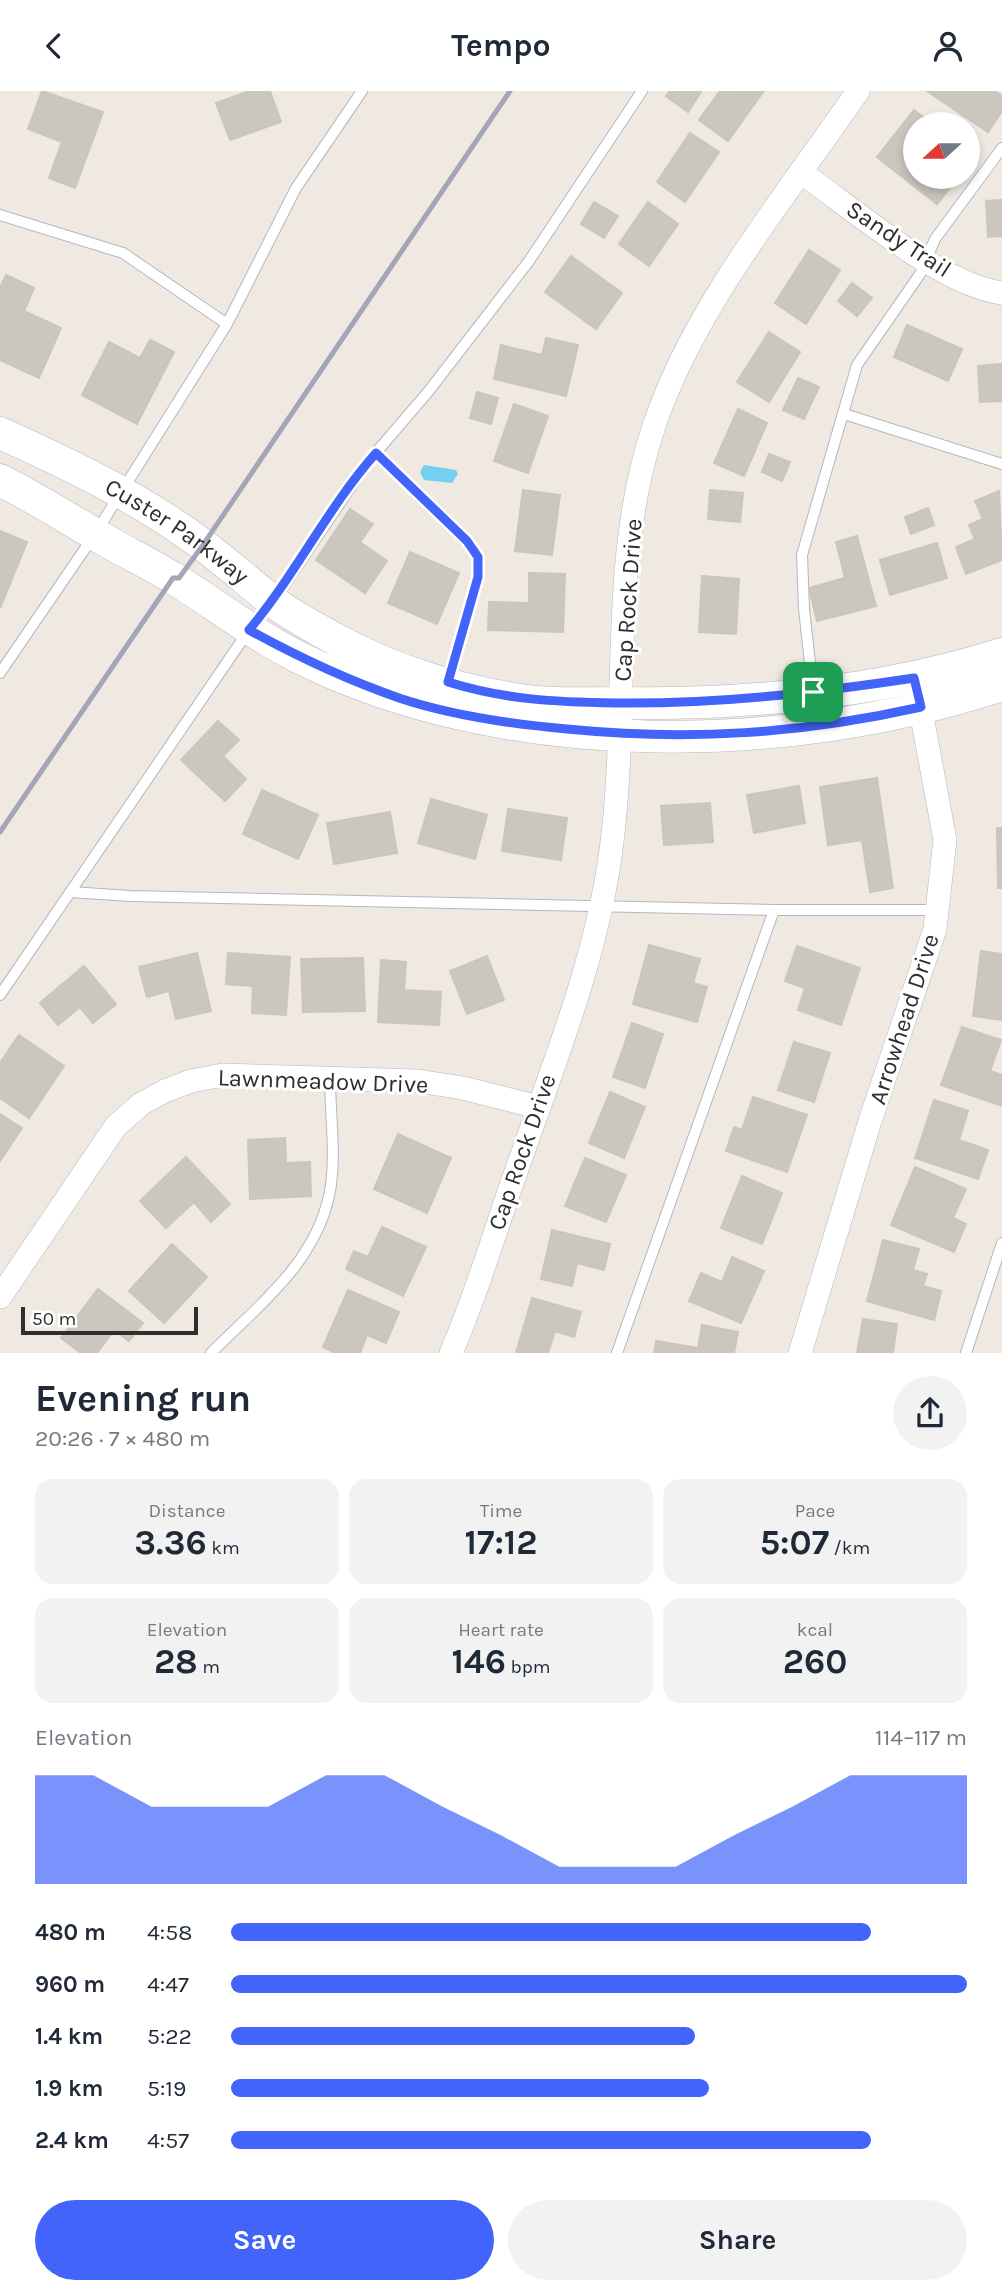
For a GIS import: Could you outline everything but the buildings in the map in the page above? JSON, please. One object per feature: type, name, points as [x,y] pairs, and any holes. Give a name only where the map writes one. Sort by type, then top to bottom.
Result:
[{"type":"street","name":"Cap Rock Drive","points":[[451,1353],[589,964],[611,851],[624,609],[635,505],[654,425],[701,325],[858,91]]},
{"type":"street","name":"Sandy Trail","points":[[802,173],[926,260],[971,284],[1002,293]]},
{"type":"street","name":"Custer Parkway","points":[[0,433],[121,491],[203,545],[273,602],[338,641],[388,662],[448,682],[522,700],[681,704],[813,692],[918,692],[1002,685]]},
{"type":"street","name":"Custer Parkway","points":[[0,480],[173,578],[249,630],[300,658],[401,698],[454,713],[530,726],[619,734],[704,736],[769,733],[850,723],[1002,655]]},
{"type":"street","name":"Arrowhead Drive","points":[[800,1353],[870,1121],[934,929],[945,840],[918,692]]},
{"type":"street","name":"Lawnmeadow Drive","points":[[0,1297],[106,1138],[141,1104],[178,1085],[208,1077],[330,1078],[429,1083],[538,1107]]},
{"type":"lane","points":[[0,673],[95,534],[227,324],[296,188],[362,91]]},
{"type":"lane","points":[[0,995],[249,630],[273,602],[311,541],[376,453],[428,392],[529,261],[642,91]]},
{"type":"lane","points":[[813,692],[804,609],[802,555],[857,365],[920,274],[935,239],[1002,148]]},
{"type":"lane","points":[[0,215],[123,253],[227,324]]},
{"type":"lane","points":[[844,414],[1002,464]]},
{"type":"lane","points":[[376,453],[467,541],[478,557],[478,577],[448,682]]},
{"type":"lane","points":[[70,892],[130,897],[774,910],[937,910]]},
{"type":"lane","points":[[617,1353],[774,910]]},
{"type":"lane","points":[[211,1353],[291,1275],[318,1230],[331,1179],[330,1078]]},
{"type":"lane","points":[[966,1353],[1002,1243]]},
{"type":"water","points":[[424,465],[456,470],[458,474],[452,483],[424,480],[420,472]]},
{"type":"railway","points":[[0,832],[173,578],[179,578],[203,545],[510,91]]},
{"type":"route","points":[[376,453],[467,541],[478,557],[478,577],[448,682],[475,691],[522,700],[578,703],[681,704],[813,692],[914,678],[921,707],[850,723],[769,733],[704,736],[619,734],[530,726],[454,713],[401,698],[300,658],[249,630],[273,602],[311,541],[376,453]]}]
